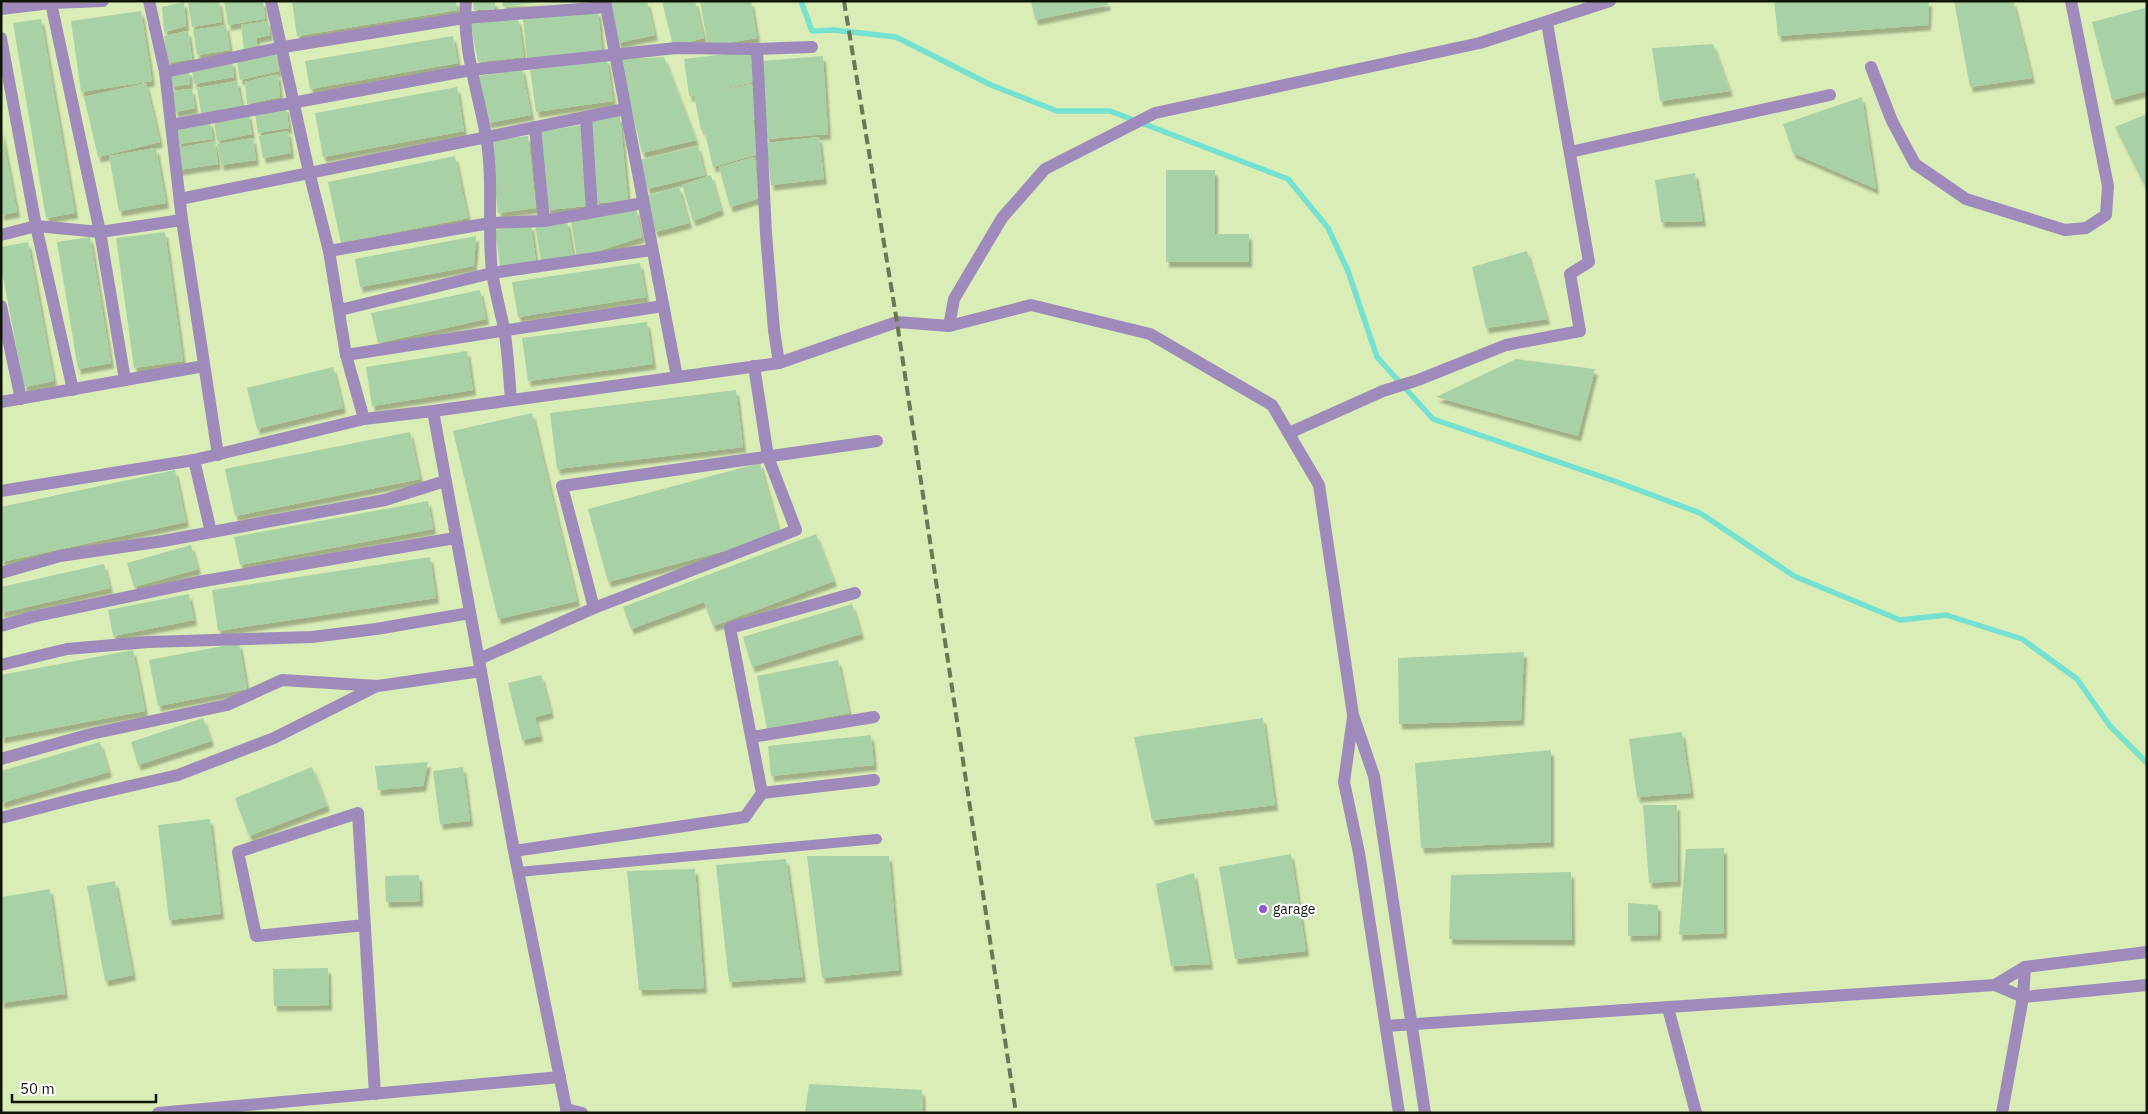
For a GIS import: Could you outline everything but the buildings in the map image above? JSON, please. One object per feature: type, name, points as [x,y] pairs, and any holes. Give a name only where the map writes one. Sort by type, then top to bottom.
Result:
[{"type":"street","points":[[1,9],[51,3],[103,1]]},
{"type":"street","points":[[149,1],[165,72],[182,220],[218,455]]},
{"type":"street","points":[[272,1],[328,251],[340,310],[346,355],[364,419]]},
{"type":"street","points":[[466,1],[464,18],[471,70],[486,136],[492,189],[490,223],[492,273],[504,331],[511,400]]},
{"type":"street","points":[[949,326],[954,299],[1002,218],[1046,168],[1123,131],[1155,113],[1480,43],[1547,23],[1610,1]]},
{"type":"street","points":[[1871,67],[1892,121],[1915,164],[1966,199],[2065,230],[2086,228],[2106,215],[2108,186],[2072,1]]},
{"type":"street","points":[[51,3],[100,232],[125,380]]},
{"type":"street","points":[[165,72],[283,47],[464,18],[606,4],[651,250],[677,378]]},
{"type":"street","points":[[1289,433],[1383,391],[1418,380],[1506,345],[1580,331],[1570,274],[1589,262],[1547,23]]},
{"type":"street","points":[[1,38],[36,226],[73,390]]},
{"type":"street","points":[[171,125],[471,70],[676,48],[757,49],[812,47]]},
{"type":"street","points":[[757,49],[766,234],[774,330],[779,363]]},
{"type":"street","points":[[1570,152],[1830,95]]},
{"type":"street","points":[[180,199],[625,109]]},
{"type":"street","points":[[586,117],[592,212]]},
{"type":"street","points":[[535,127],[544,221]]},
{"type":"street","points":[[328,251],[490,223],[544,221],[643,203]]},
{"type":"street","points":[[1,234],[36,226],[100,232],[182,220]]},
{"type":"street","points":[[340,310],[492,273],[651,250]]},
{"type":"street","points":[[1,491],[194,460],[364,419],[779,363],[896,322],[949,326],[1031,305],[1150,334],[1272,405],[1319,485],[1353,715],[1374,776],[1425,1113]]},
{"type":"street","points":[[1,306],[21,399]]},
{"type":"street","points":[[346,355],[663,306]]},
{"type":"street","points":[[1,402],[204,366]]},
{"type":"street","points":[[479,658],[594,608],[796,530],[768,457],[754,366]]},
{"type":"street","points":[[433,410],[514,851],[566,1111],[582,1113]]},
{"type":"street","points":[[594,608],[562,486],[877,440]]},
{"type":"street","points":[[194,460],[211,532]]},
{"type":"street","points":[[1,573],[60,556],[164,541],[385,500],[445,481]]},
{"type":"street","points":[[1,626],[32,617],[198,582],[455,538]]},
{"type":"street","points":[[514,851],[745,817],[762,793],[730,628],[855,593]]},
{"type":"street","points":[[1,665],[67,649],[148,642],[312,637],[470,614]]},
{"type":"street","points":[[1,759],[91,734],[227,704],[282,680],[378,686],[481,671]]},
{"type":"street","points":[[1,818],[178,775],[274,738],[378,686]]},
{"type":"street","points":[[1353,715],[1344,782],[1359,853],[1399,1113]]},
{"type":"street","points":[[752,737],[874,717]]},
{"type":"street","points":[[762,793],[874,780]]},
{"type":"street","points":[[365,925],[256,936],[238,852],[358,813],[365,925],[375,1094]]},
{"type":"street","points":[[1386,1026],[1995,985],[2025,967],[2147,952]]},
{"type":"street","points":[[2002,1113],[2023,997],[2025,967]]},
{"type":"street","points":[[1995,985],[2023,997],[2147,985]]},
{"type":"street","points":[[1668,1008],[1696,1113]]},
{"type":"street","points":[[158,1113],[560,1077]]},
{"type":"lane","points":[[518,872],[877,839]]},
{"type":"waterway","points":[[801,1],[812,31],[834,30],[896,37],[991,85],[1057,111],[1110,111],[1288,179],[1328,228],[1348,271],[1377,357],[1433,419],[1617,482],[1700,513],[1794,576],[1900,620],[1946,615],[2022,639],[2077,679],[2110,726],[2147,763]]},
{"type":"railway","points":[[844,1],[897,322],[1016,1113]]},
{"type":"place","name":"garage","points":[[1263,909]]}]
